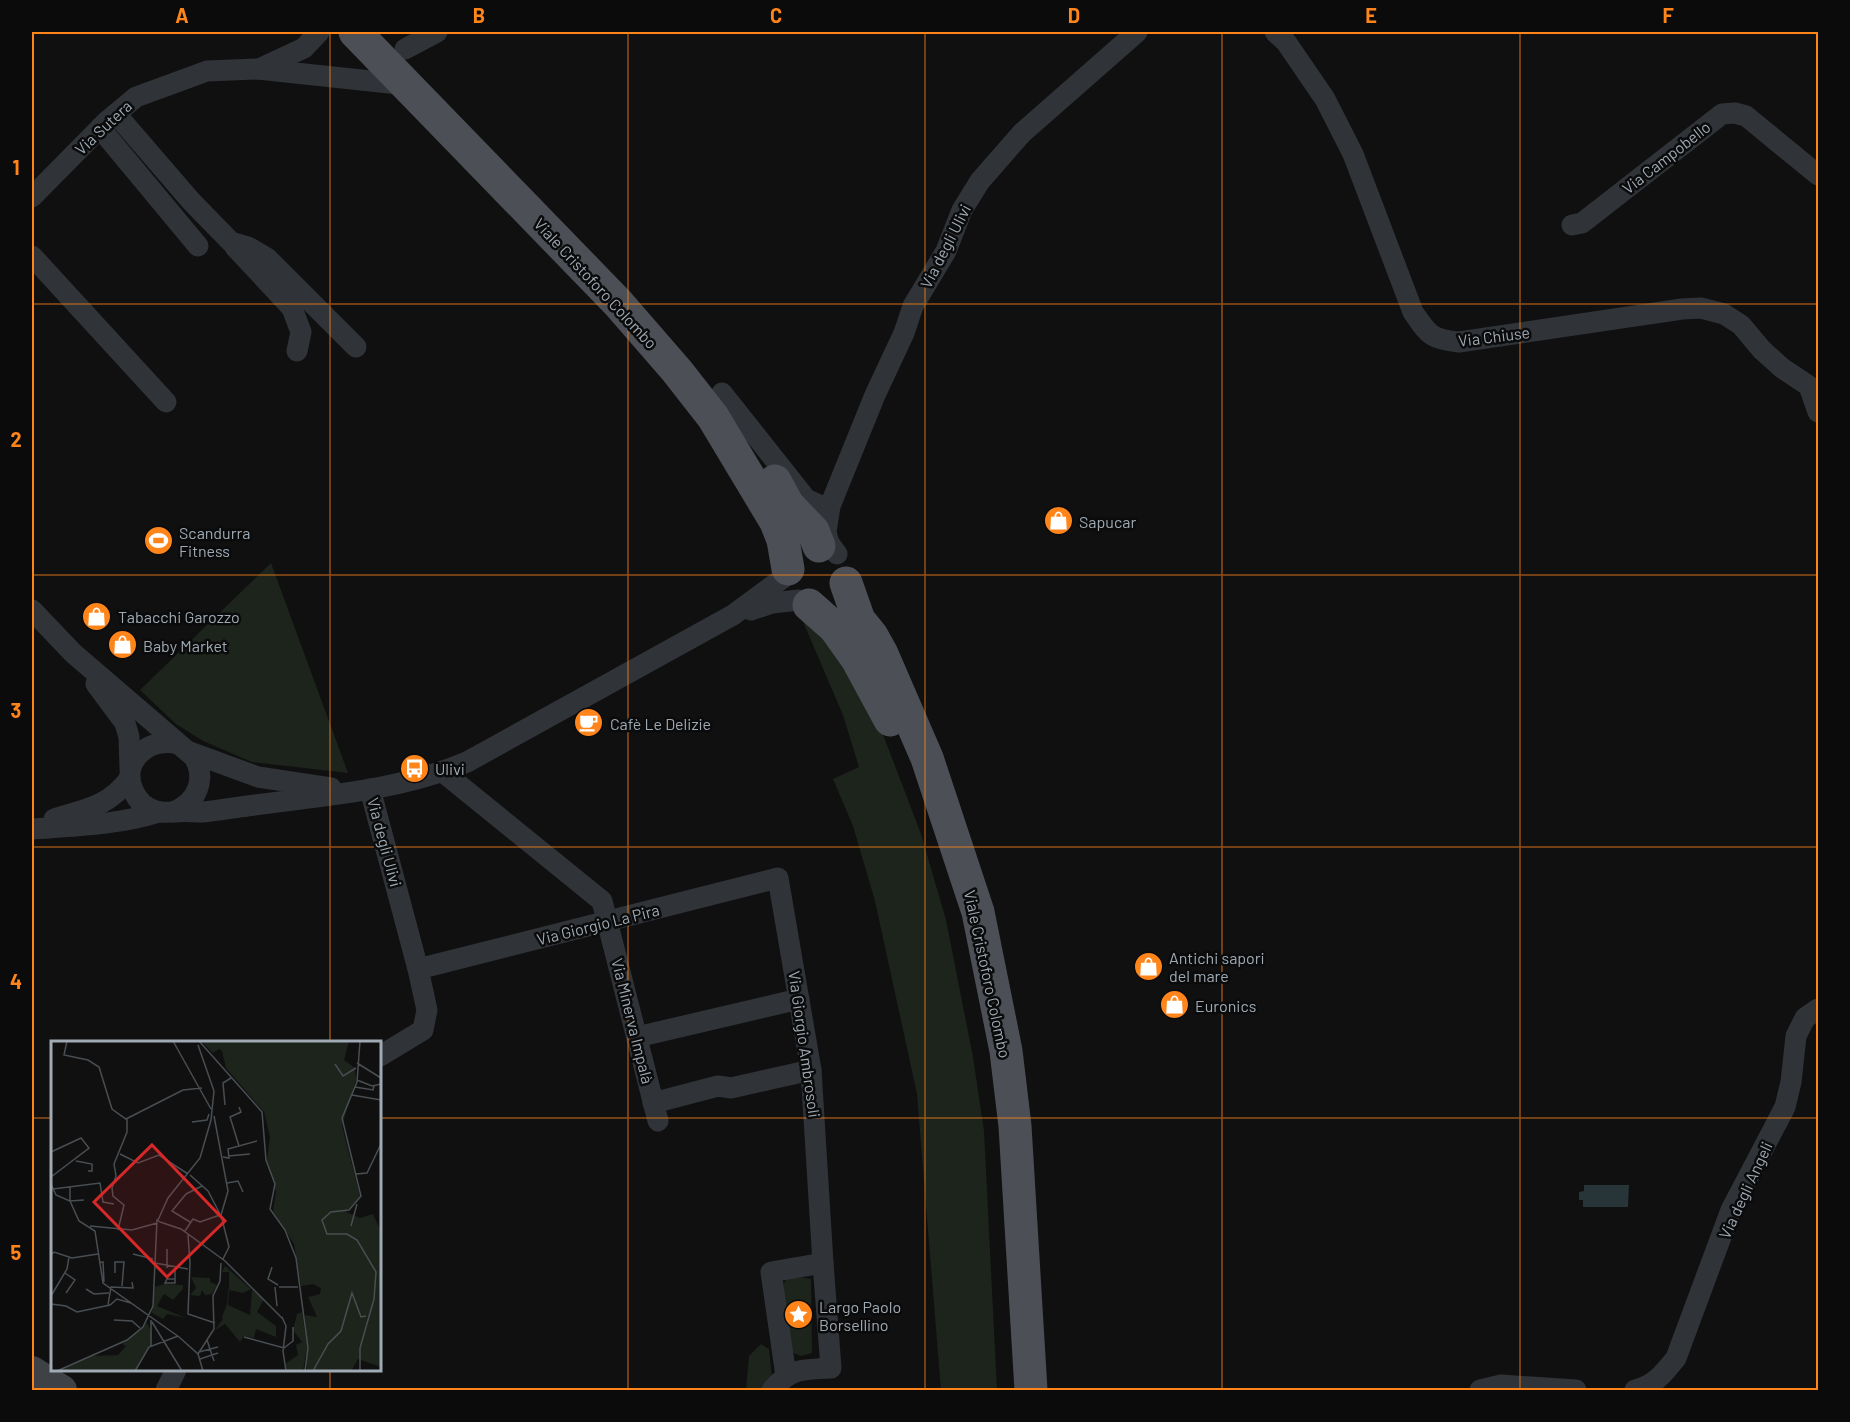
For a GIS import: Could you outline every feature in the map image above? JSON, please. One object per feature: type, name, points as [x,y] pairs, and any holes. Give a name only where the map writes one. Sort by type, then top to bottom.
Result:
[{"type":"main road","name":"Viale Cristoforo Colombo","points":[[355,32],[618,303],[699,398],[713,417],[776,522],[796,587],[834,627],[857,659],[889,719],[931,832],[956,916],[974,989],[994,1130],[1008,1390]]},
{"type":"main road","name":"Viale Cristoforo Colombo","points":[[396,40],[629,282],[688,348],[722,393],[788,505],[829,539],[859,620],[872,636],[882,654],[927,758],[978,912],[1006,1051],[1015,1126],[1031,1390]]},
{"type":"main road","points":[[829,539],[841,594],[832,602],[821,606],[796,587],[792,558],[801,550],[829,539]]},
{"type":"street","points":[[258,69],[304,48],[319,32]]},
{"type":"street","points":[[396,40],[437,32]]},
{"type":"street","name":"Via degli Ulivi","points":[[829,539],[875,395],[904,333],[913,306],[946,251],[962,210],[980,181],[1022,133],[1137,32]]},
{"type":"street","name":"Via Chiuse","points":[[1275,32],[1286,42],[1325,99],[1353,154],[1413,312],[1426,330],[1439,340],[1459,342],[1701,308],[1724,314],[1741,325],[1762,350],[1782,368],[1809,386],[1818,412]]},
{"type":"street","points":[[258,69],[408,85]]},
{"type":"street","name":"Via Sutera","points":[[32,197],[100,128],[136,97],[207,71],[258,69]]},
{"type":"street","name":"Via Campobello","points":[[1572,225],[1582,223],[1722,114],[1735,113],[1746,116],[1818,175]]},
{"type":"street","points":[[116,114],[191,201],[292,308],[301,332],[297,351]]},
{"type":"street","points":[[100,128],[198,246]]},
{"type":"street","points":[[231,242],[248,247],[267,258],[356,347]]},
{"type":"street","points":[[32,256],[166,402]]},
{"type":"street","name":"Via degli Ulivi","points":[[381,1055],[423,1030],[427,1010],[370,789],[443,772],[467,762],[733,615],[796,587]]},
{"type":"street","points":[[32,609],[72,653],[125,723],[129,737],[133,791],[141,802],[166,812],[201,812],[370,789]]},
{"type":"street","points":[[32,828],[91,825],[166,812],[190,802],[200,783],[198,763],[184,748],[72,653]]},
{"type":"street","points":[[32,828],[106,802],[121,790],[130,774],[135,758],[145,748],[165,742],[258,777],[349,792]]},
{"type":"street","name":"Via Minerva Impalà","points":[[443,772],[602,901],[656,1112],[718,1086],[731,1088],[812,1070]]},
{"type":"street","name":"Via Giorgio La Pira","points":[[418,969],[778,878]]},
{"type":"street","name":"Via Giorgio Ambrosoli","points":[[778,878],[812,1070],[831,1368],[798,1371],[779,1383]]},
{"type":"street","points":[[637,1037],[800,999]]},
{"type":"street","name":"Via degli Angeli","points":[[1635,1390],[1645,1388],[1662,1377],[1676,1358],[1731,1210],[1785,1107],[1791,1082],[1796,1036],[1805,1018],[1818,1009]]},
{"type":"street","points":[[779,1383],[771,1272],[823,1255]]},
{"type":"street","points":[[32,1371],[62,1390]]},
{"type":"street","points":[[166,1390],[176,1371]]},
{"type":"street","points":[[1480,1390],[1502,1385],[1576,1390]]},
{"type":"shaded area","points":[[271,563],[348,773],[252,762],[203,741],[176,724],[140,690]]},
{"type":"shaded area","points":[[801,617],[819,627],[879,724],[921,834],[946,920],[973,1057],[984,1131],[997,1390],[941,1390],[917,1094],[875,901],[853,826],[833,779],[859,767],[843,715]]},
{"type":"shaded area","points":[[1584,1185],[1629,1185],[1628,1207],[1583,1207],[1583,1200],[1579,1200],[1579,1192],[1584,1191]]},
{"type":"shaded area","points":[[793,1276],[811,1279],[812,1353],[801,1356],[793,1353],[782,1287],[786,1280]]},
{"type":"shaded area","points":[[761,1344],[769,1349],[772,1379],[762,1390],[746,1390],[749,1356]]},
{"type":"place","name":"Sapucar","points":[[1058,521]]},
{"type":"place","name":"Scandurra Fitness","points":[[158,541]]},
{"type":"place","name":"Tabacchi Garozzo","points":[[97,616]]},
{"type":"place","name":"Baby Market","points":[[122,645]]},
{"type":"place","name":"Cafè Le Delizie","points":[[589,723]]},
{"type":"place","name":"Ulivi","points":[[414,768]]},
{"type":"place","name":"Antichi sapori del mare","points":[[1148,966]]},
{"type":"place","name":"Euronics","points":[[1174,1005]]},
{"type":"place","name":"Largo Paolo Borsellino","points":[[798,1315]]}]
